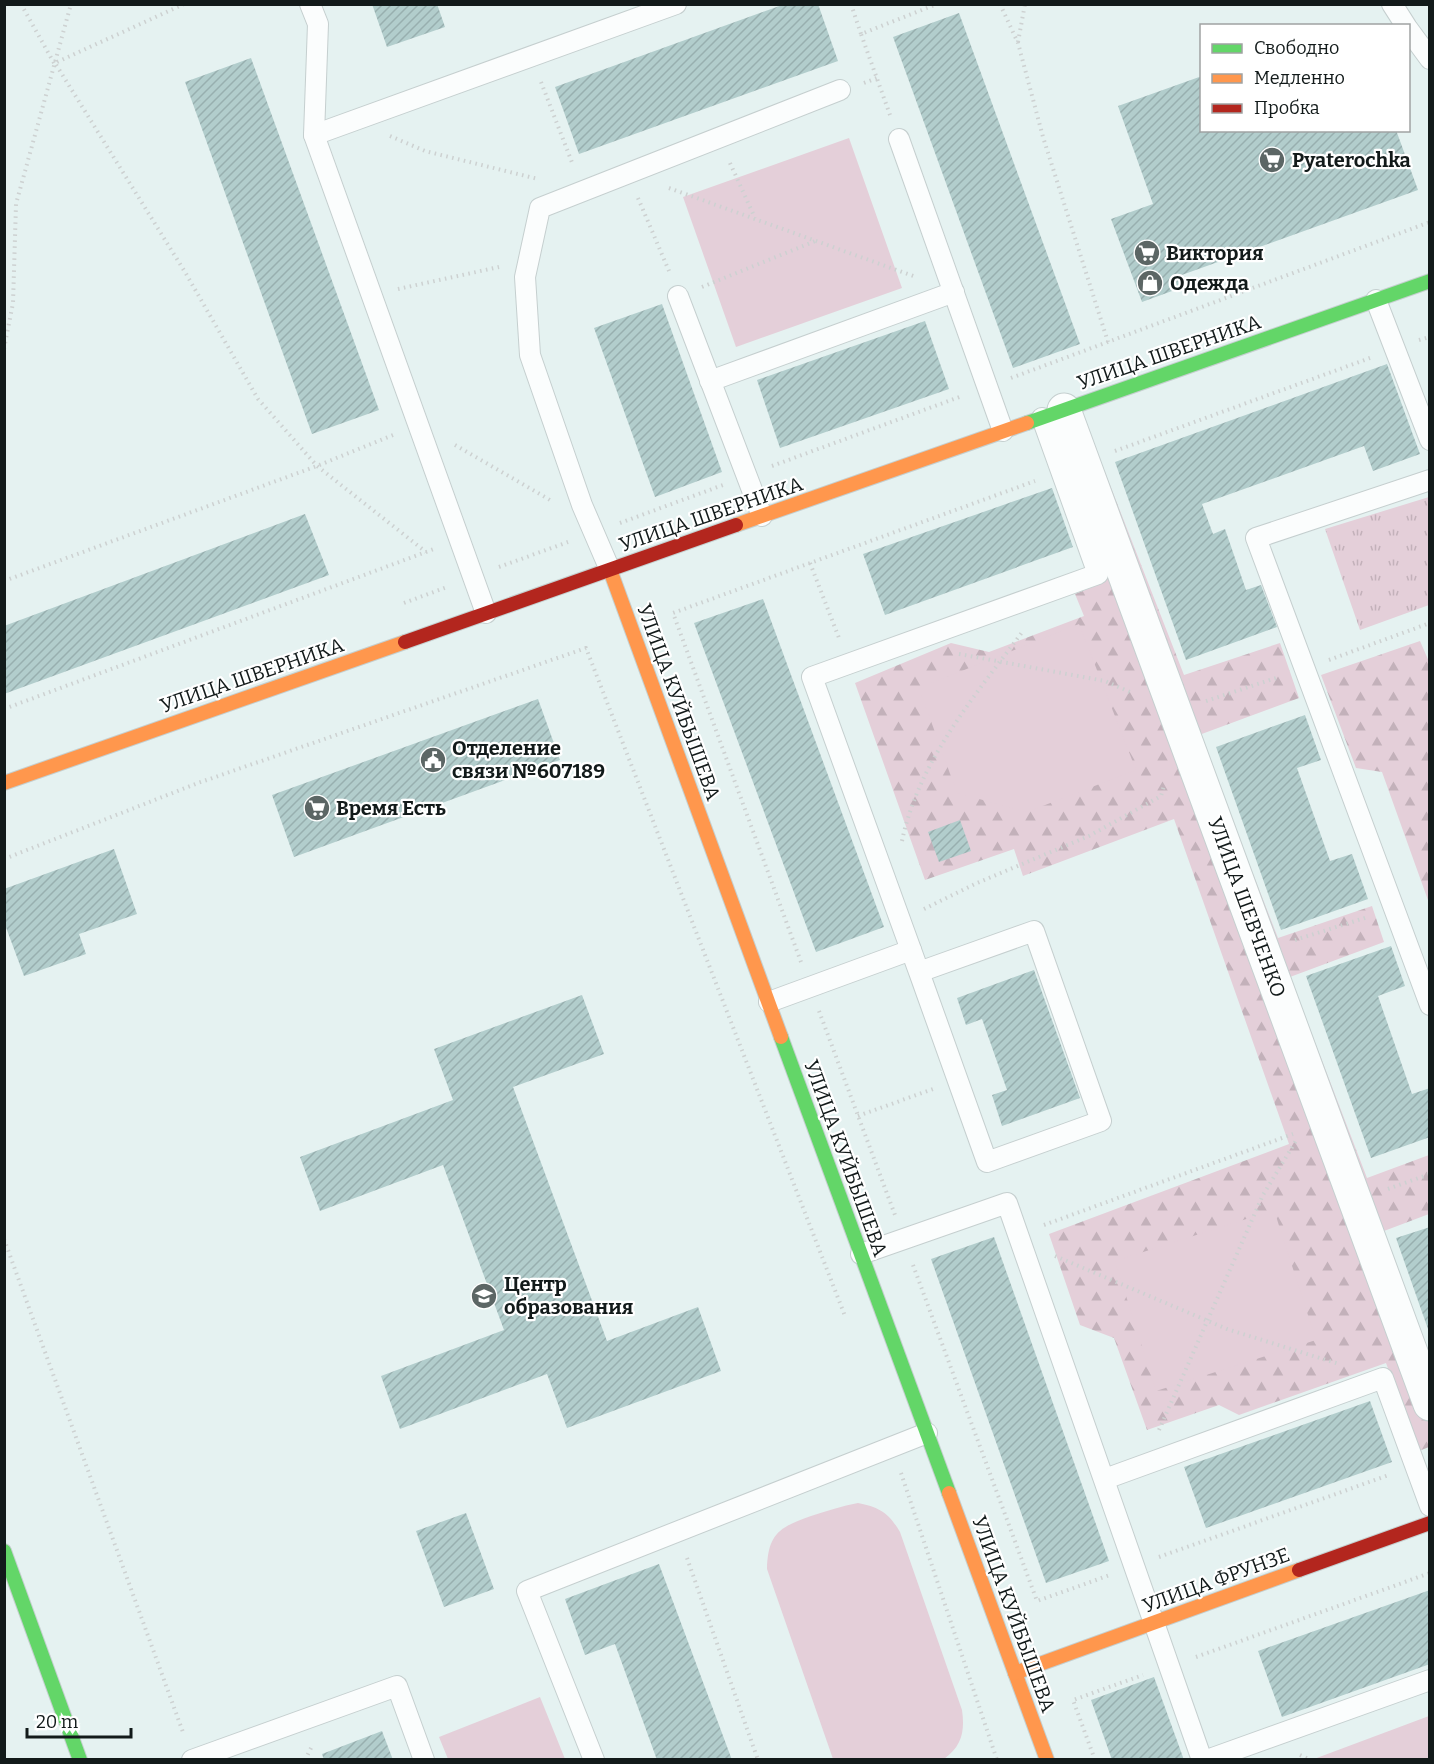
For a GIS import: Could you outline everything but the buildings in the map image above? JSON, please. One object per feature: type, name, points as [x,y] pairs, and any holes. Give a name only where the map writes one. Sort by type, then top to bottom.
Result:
[{"type":"street","name":"УЛИЦА ШВЕРНИКА","points":[[4,783],[1430,281]]},
{"type":"street","name":"УЛИЦА ШЕВЧЕНКО","points":[[1053,414],[1174,711],[1430,1404]]},
{"type":"street","name":"УЛИЦА КУЙБЫШЕВА","points":[[610,570],[1047,1760]]},
{"type":"street","name":"УЛИЦА ФРУНЗЕ","points":[[1015,1673],[1430,1523]]},
{"type":"street","points":[[4,1551],[80,1760]]},
{"type":"lane","points":[[310,4],[318,24],[314,135],[486,613]]},
{"type":"lane","points":[[314,135],[676,4]]},
{"type":"lane","points":[[1392,4],[1405,24]]},
{"type":"lane","points":[[1410,31],[1430,59]]},
{"type":"lane","points":[[610,570],[592,528],[530,355],[525,277],[540,208],[840,90]]},
{"type":"lane","points":[[898,138],[1004,431]]},
{"type":"lane","points":[[710,381],[954,292]]},
{"type":"lane","points":[[678,296],[762,516]]},
{"type":"lane","points":[[1376,300],[1430,440]]},
{"type":"lane","points":[[919,972],[1034,931],[1101,1121],[987,1162],[812,677],[1098,573],[1053,414]]},
{"type":"lane","points":[[1430,480],[1256,538],[1430,1005]]},
{"type":"lane","points":[[768,1002],[911,950]]},
{"type":"lane","points":[[861,1254],[1007,1203],[1202,1760]]},
{"type":"lane","points":[[1105,1479],[1383,1378],[1430,1506]]},
{"type":"lane","points":[[594,1760],[527,1591],[927,1433]]},
{"type":"lane","points":[[1207,1760],[1430,1680]]},
{"type":"lane","points":[[192,1760],[397,1686],[424,1760]]},
{"type":"path","points":[[21,4],[185,272],[258,399],[317,466],[426,552]]},
{"type":"path","points":[[4,348],[13,303],[16,204],[72,4]]},
{"type":"path","points":[[55,63],[184,4]]},
{"type":"path","points":[[851,4],[898,138]]},
{"type":"path","points":[[861,34],[937,4]]},
{"type":"path","points":[[1000,4],[1018,43],[1043,137],[1108,342]]},
{"type":"path","points":[[1018,43],[1025,4]]},
{"type":"path","points":[[531,57],[579,192]]},
{"type":"path","points":[[354,121],[425,151],[528,175],[579,192]]},
{"type":"path","points":[[719,138],[755,218]]},
{"type":"path","points":[[628,173],[897,268]]},
{"type":"path","points":[[628,173],[665,260]]},
{"type":"path","points":[[395,606],[474,577],[592,528],[746,476],[1430,222]]},
{"type":"path","points":[[725,277],[818,240]]},
{"type":"path","points":[[371,295],[528,261]]},
{"type":"path","points":[[4,581],[317,466],[418,424],[592,528]]},
{"type":"path","points":[[4,709],[460,540]]},
{"type":"path","points":[[810,563],[849,663]]},
{"type":"path","points":[[890,894],[908,811],[937,750],[1054,590]]},
{"type":"path","points":[[673,613],[1037,1601],[1414,1466]]},
{"type":"path","points":[[908,642],[1000,663],[1105,681],[1174,711],[1304,669],[1430,623]]},
{"type":"path","points":[[4,859],[198,783],[586,648],[847,1323]]},
{"type":"path","points":[[900,921],[977,883],[1109,825],[1161,796],[1167,776]]},
{"type":"path","points":[[1263,951],[1393,908]]},
{"type":"path","points":[[858,1116],[958,1080]]},
{"type":"path","points":[[1019,1238],[1302,1131],[1263,1195],[1206,1320],[1158,1433],[1156,1460]]},
{"type":"path","points":[[1354,1200],[1430,1174]]},
{"type":"path","points":[[1019,1238],[1206,1320],[1383,1378]]},
{"type":"path","points":[[4,1239],[192,1760]]},
{"type":"path","points":[[892,1446],[997,1760]]},
{"type":"path","points":[[678,1532],[758,1760]]},
{"type":"path","points":[[1095,1760],[1073,1701],[1430,1573]]},
{"type":"green space","points":[[849,138],[902,288],[736,347],[683,197]]},
{"type":"green space","points":[[1103,467],[1184,675],[1280,643],[1299,698],[1199,735],[1278,938],[1372,906],[1384,942],[1290,977],[1367,1178],[1429,1155],[1429,1214],[1384,1231],[1429,1359],[1429,1447],[1419,1451],[1386,1363],[1239,1415],[1219,1405],[1147,1430],[1114,1338],[1080,1325],[1049,1234],[1289,1144],[1174,819],[1023,876],[1014,849],[925,880],[855,683],[951,643],[989,652],[1084,616],[1075,594],[1103,583],[1071,481]]},
{"type":"green space","points":[[1429,497],[1429,605],[1360,630],[1325,529]]},
{"type":"green space","points":[[1079,624],[1136,770],[1027,812],[957,793],[919,688]]},
{"type":"green space","points":[[1420,641],[1430,664],[1429,903],[1382,772],[1356,768],[1321,675]]},
{"type":"green space","points":[[1274,1210],[1316,1340],[1156,1391],[1115,1261]]},
{"type":"green space","points":[[858,1503],[883,1512],[900,1532],[962,1710],[961,1738],[955,1749],[944,1759],[833,1759],[767,1569],[773,1539],[784,1528],[811,1516]]},
{"type":"green space","points":[[540,1697],[565,1759],[448,1759],[439,1737]]},
{"type":"green space","points":[[1429,1716],[1429,1759],[1314,1759]]},
{"type":"traffic: fast","points":[[1027,423],[1430,281]]},
{"type":"traffic: fast","points":[[781,1037],[949,1493]]},
{"type":"traffic: fast","points":[[4,1551],[80,1760]]},
{"type":"traffic: slow","points":[[736,525],[1027,423]]},
{"type":"traffic: slow","points":[[610,570],[781,1037]]},
{"type":"traffic: slow","points":[[4,783],[405,642]]},
{"type":"traffic: slow","points":[[949,1493],[1047,1760]]},
{"type":"traffic: slow","points":[[1015,1673],[1299,1570]]},
{"type":"traffic: jam","points":[[405,642],[736,525]]},
{"type":"traffic: jam","points":[[1299,1570],[1430,1523]]},
{"type":"place","name":"Pyaterochka","points":[[1272,160]]},
{"type":"place","name":"Виктория","points":[[1147,253]]},
{"type":"place","name":"Одежда","points":[[1150,283]]},
{"type":"place","name":"Отделение связи №607189","points":[[433,760]]},
{"type":"place","name":"Время Есть","points":[[317,808]]},
{"type":"place","name":"Центр образования","points":[[484,1296]]}]
